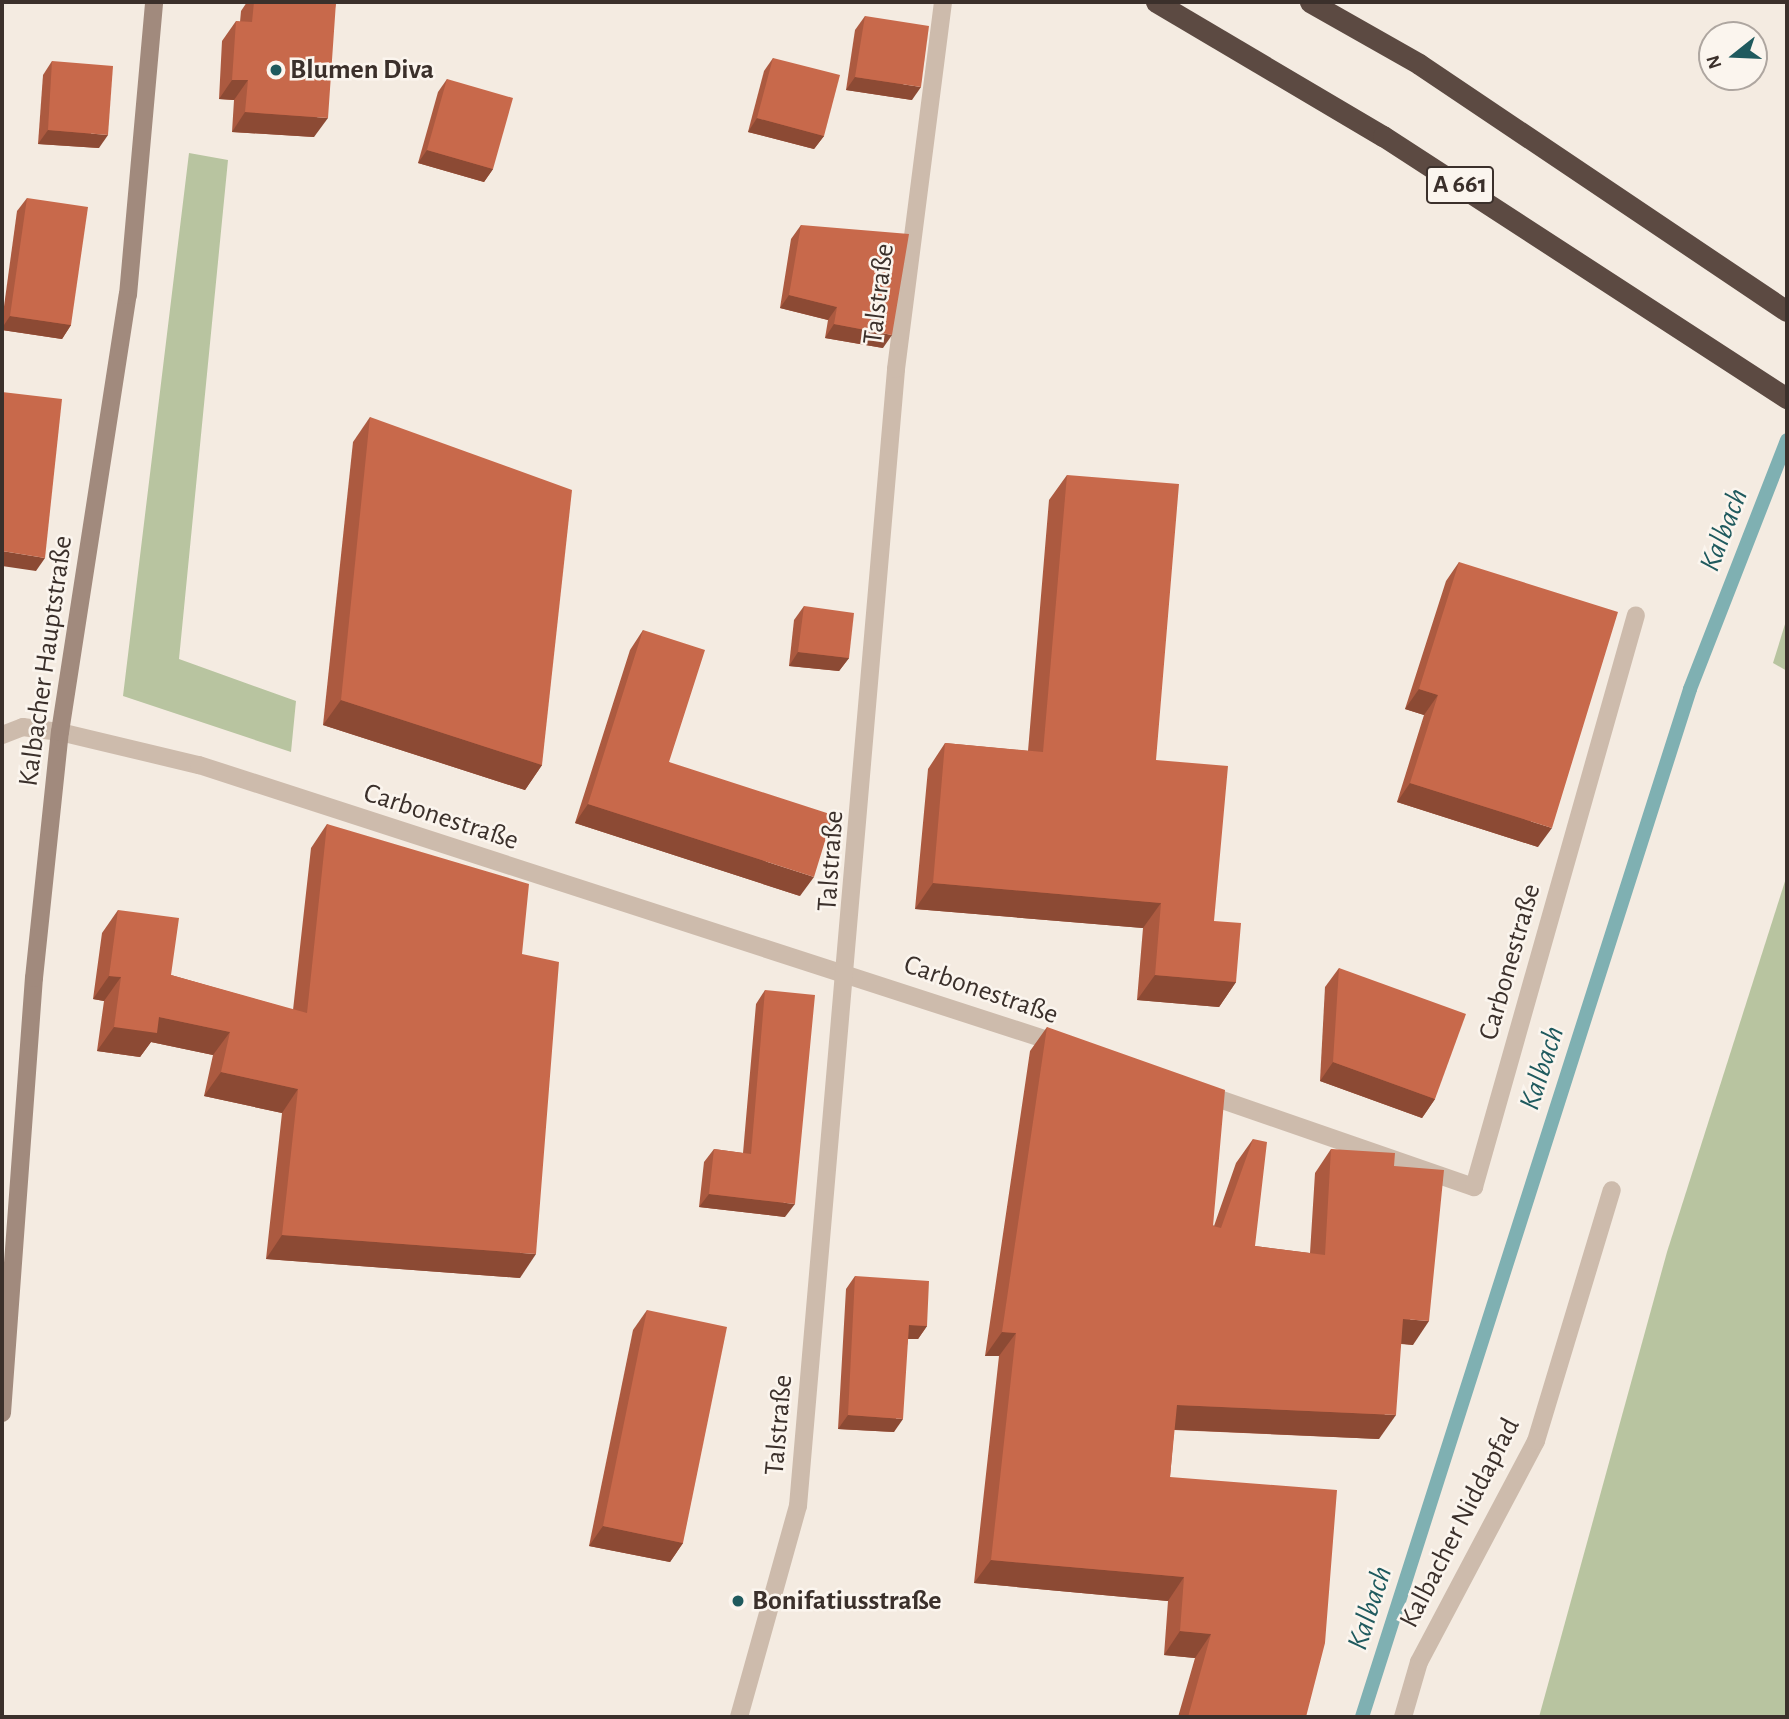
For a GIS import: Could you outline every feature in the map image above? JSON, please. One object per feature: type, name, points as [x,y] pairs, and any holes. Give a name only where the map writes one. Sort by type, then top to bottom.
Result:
[{"type":"highway","name":"A 661","points":[[1156,2],[1383,135],[1787,398]]},
{"type":"highway","name":"A 661","points":[[1310,2],[1419,64],[1787,311]]},
{"type":"street","name":"Kalbacher Hauptstraße","points":[[2,1413],[34,978],[60,732],[128,295],[154,2]]},
{"type":"street","name":"Talstraße","points":[[739,1717],[798,1506],[848,973],[896,369],[943,2]]},
{"type":"street","name":"Carbonestraße","points":[[1177,1085],[1474,1187],[1636,615]]},
{"type":"street","name":"Carbonestraße","points":[[2,734],[23,727],[60,732],[199,765],[848,973],[1087,1054]]},
{"type":"street","name":"Kalbacher Niddapfad","points":[[1403,1717],[1419,1662],[1536,1441],[1612,1190]]},
{"type":"green space","points":[[189,153],[228,160],[179,659],[296,701],[291,752],[123,696]]},
{"type":"green space","points":[[1787,622],[1787,671],[1773,663]]},
{"type":"green space","points":[[1787,875],[1787,1717],[1539,1717],[1667,1252]]},
{"type":"building","points":[[254,2],[336,2],[328,118],[245,112],[248,80],[232,80],[236,21],[252,22]]},
{"type":"building","points":[[865,16],[929,26],[921,87],[855,77]]},
{"type":"building","points":[[773,58],[840,75],[824,136],[757,118]]},
{"type":"building","points":[[52,61],[113,66],[108,135],[48,130]]},
{"type":"building","points":[[447,79],[513,98],[493,169],[427,150]]},
{"type":"building","points":[[27,198],[88,207],[71,325],[10,316]]},
{"type":"building","points":[[801,225],[909,234],[892,335],[834,324],[837,307],[789,295]]},
{"type":"building","points":[[2,392],[62,399],[45,558],[2,551]]},
{"type":"building","points":[[370,417],[572,490],[542,765],[341,700]]},
{"type":"building","points":[[1067,475],[1179,484],[1156,760],[1228,766],[1214,921],[1241,923],[1236,982],[1155,975],[1161,903],[933,883],[945,743],[1043,752]]},
{"type":"building","points":[[1459,562],[1618,612],[1552,828],[1410,783],[1438,695],[1419,689]]},
{"type":"building","points":[[804,606],[854,613],[849,658],[798,652]]},
{"type":"building","points":[[643,630],[705,650],[669,762],[833,815],[814,877],[588,804]]},
{"type":"building","points":[[327,824],[529,884],[522,954],[559,962],[536,1254],[282,1235],[298,1089],[221,1072],[230,1032],[159,1017],[157,1033],[114,1027],[121,977],[109,976],[118,910],[179,918],[171,975],[307,1013]]},
{"type":"building","points":[[1339,968],[1466,1014],[1435,1099],[1333,1062]]},
{"type":"building","points":[[765,990],[815,995],[795,1204],[709,1194],[714,1149],[751,1154]]},
{"type":"building","points":[[1047,1027],[1225,1090],[1213,1226],[1221,1228],[1253,1139],[1267,1142],[1255,1246],[1325,1255],[1331,1149],[1395,1153],[1394,1166],[1444,1170],[1429,1321],[1403,1319],[1396,1415],[1177,1405],[1170,1477],[1337,1490],[1325,1643],[1306,1717],[1188,1717],[1211,1634],[1180,1631],[1184,1577],[991,1560],[1016,1333],[1002,1332]]},
{"type":"building","points":[[855,1276],[929,1281],[927,1326],[909,1325],[903,1419],[848,1415]]},
{"type":"building","points":[[647,1310],[727,1327],[683,1543],[603,1526]]},
{"type":"waterway","name":"Kalbach","points":[[1362,1717],[1690,689],[1787,440]]},
{"type":"place","name":"Blumen Diva","points":[[276,70]]},
{"type":"place","name":"Bonifatiusstraße","points":[[738,1601]]}]
